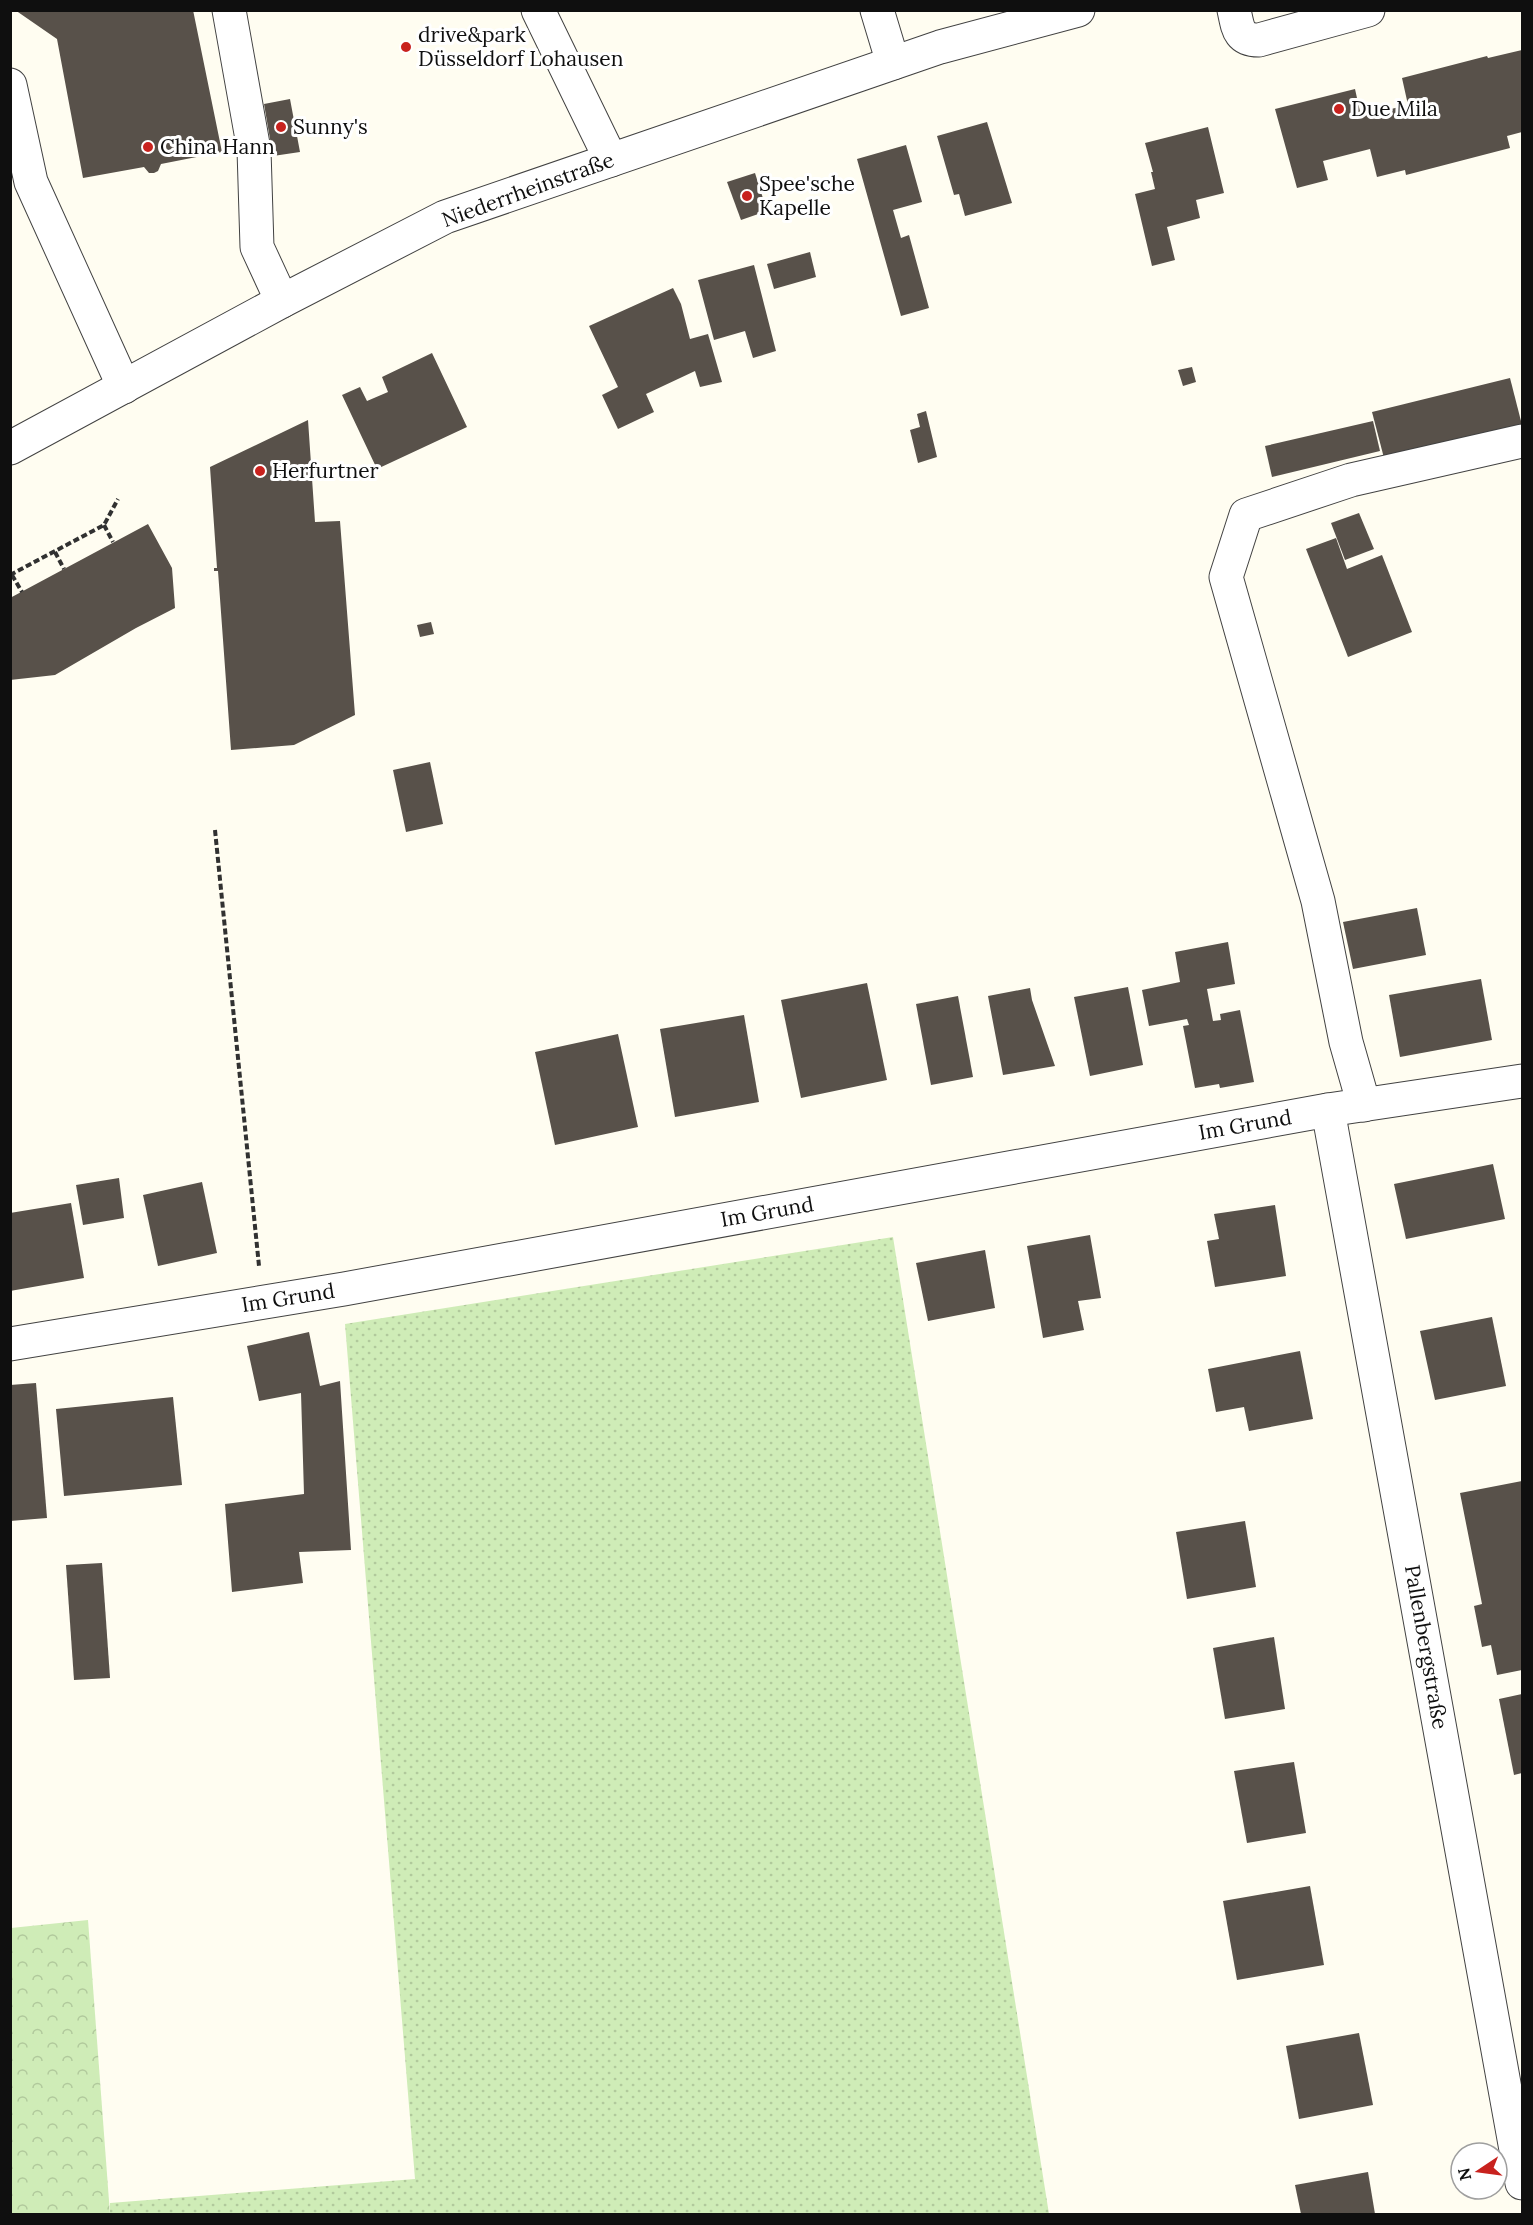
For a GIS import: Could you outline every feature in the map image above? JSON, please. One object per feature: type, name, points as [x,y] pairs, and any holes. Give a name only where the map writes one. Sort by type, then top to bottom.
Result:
[{"type":"street","points":[[229,10],[254,150],[257,246],[282,302]]},
{"type":"street","points":[[538,10],[611,160]]},
{"type":"street","points":[[877,10],[893,63]]},
{"type":"street","name":"Niederrheinstraße","points":[[10,448],[445,217],[940,47],[1078,10]]},
{"type":"street","points":[[1234,10],[1239,33],[1248,40],[1259,40],[1368,10]]},
{"type":"street","points":[[10,85],[30,182],[124,387]]},
{"type":"street","points":[[1364,1105],[1346,1042],[1318,901],[1226,576],[1246,515],[1351,480],[1522,441]]},
{"type":"street","name":"Im Grund","points":[[10,1344],[262,1302],[1328,1110],[1522,1081]]},
{"type":"street","name":"Pallenbergstraße","points":[[1328,1110],[1522,2183]]},
{"type":"path","points":[[22,592],[11,575],[104,525],[118,499]]},
{"type":"path","points":[[104,525],[113,542]]},
{"type":"path","points":[[55,552],[64,569]]},
{"type":"path","points":[[214,830],[262,1302]]},
{"type":"green space","points":[[893,1237],[1049,2214],[110,2214],[110,2203],[415,2179],[345,1324]]},
{"type":"green space","points":[[88,1920],[110,2214],[11,2214],[11,1928]]},
{"type":"building","points":[[15,10],[193,10],[222,152],[161,164],[158,171],[154,173],[149,173],[144,167],[83,178],[57,39]]},
{"type":"building","points":[[1522,50],[1522,132],[1507,136],[1510,148],[1406,175],[1405,170],[1377,177],[1370,149],[1323,161],[1328,180],[1297,188],[1275,109],[1355,89],[1361,116],[1408,105],[1402,78],[1487,56],[1488,58]]},
{"type":"building","points":[[290,99],[300,152],[273,156],[264,104]]},
{"type":"building","points":[[987,122],[1012,203],[965,216],[959,194],[954,195],[937,136]]},
{"type":"building","points":[[1208,127],[1224,193],[1196,200],[1200,218],[1167,227],[1175,260],[1152,266],[1135,194],[1155,189],[1145,143]]},
{"type":"building","points":[[906,145],[922,202],[893,210],[901,238],[909,235],[929,308],[901,316],[857,159]]},
{"type":"building","name":"Spee'sche Kapelle","points":[[755,173],[767,211],[741,220],[727,182]]},
{"type":"building","points":[[810,252],[816,277],[774,289],[767,264]]},
{"type":"building","points":[[754,265],[776,351],[753,358],[745,331],[714,340],[698,280]]},
{"type":"building","points":[[673,288],[681,304],[690,339],[708,334],[722,382],[700,387],[695,371],[646,394],[654,412],[618,429],[602,395],[618,387],[589,326]]},
{"type":"building","points":[[432,353],[467,427],[377,469],[342,395],[360,387],[367,401],[388,392],[382,377]]},
{"type":"building","points":[[1192,367],[1196,382],[1183,386],[1178,370]]},
{"type":"building","points":[[1510,378],[1522,425],[1384,458],[1372,412]]},
{"type":"building","points":[[926,411],[937,457],[918,463],[910,430],[920,427],[917,414]]},
{"type":"building","points":[[308,420],[315,522],[340,521],[355,715],[294,745],[231,750],[218,571],[214,571],[214,568],[217,568],[210,467]]},
{"type":"building","points":[[1373,421],[1380,451],[1272,477],[1265,446]]},
{"type":"building","points":[[1359,513],[1374,549],[1345,560],[1331,523]]},
{"type":"building","points":[[148,524],[172,568],[175,608],[55,675],[10,680],[10,598]]},
{"type":"building","points":[[1336,538],[1347,569],[1382,555],[1412,632],[1348,657],[1306,549]]},
{"type":"building","points":[[431,622],[434,634],[420,637],[417,625]]},
{"type":"building","points":[[430,762],[443,824],[406,832],[393,770]]},
{"type":"building","points":[[1417,908],[1426,955],[1353,969],[1343,922]]},
{"type":"building","points":[[1228,942],[1235,984],[1207,989],[1213,1021],[1221,1020],[1220,1014],[1240,1010],[1254,1082],[1220,1088],[1219,1084],[1195,1088],[1183,1026],[1189,1025],[1187,1019],[1149,1026],[1142,990],[1180,982],[1175,952]]},
{"type":"building","points":[[1481,979],[1492,1040],[1400,1057],[1389,995]]},
{"type":"building","points":[[867,983],[887,1080],[801,1098],[781,1000]]},
{"type":"building","points":[[1128,987],[1143,1065],[1090,1076],[1074,997]]},
{"type":"building","points":[[1030,988],[1055,1066],[1003,1075],[988,996]]},
{"type":"building","points":[[958,996],[973,1077],[931,1085],[916,1004]]},
{"type":"building","points":[[744,1015],[759,1102],[675,1117],[660,1029]]},
{"type":"building","points":[[618,1034],[638,1127],[555,1145],[535,1052]]},
{"type":"building","points":[[1493,1164],[1505,1219],[1406,1239],[1394,1184]]},
{"type":"building","points":[[119,1178],[124,1218],[83,1225],[76,1185]]},
{"type":"building","points":[[202,1182],[217,1253],[158,1266],[143,1195]]},
{"type":"building","points":[[71,1203],[84,1278],[10,1291],[10,1213]]},
{"type":"building","points":[[1275,1205],[1286,1276],[1215,1287],[1207,1241],[1219,1239],[1214,1214]]},
{"type":"building","points":[[1090,1235],[1101,1298],[1078,1301],[1084,1330],[1043,1338],[1027,1246]]},
{"type":"building","points":[[985,1250],[995,1308],[928,1321],[916,1263]]},
{"type":"building","points":[[1492,1317],[1506,1386],[1435,1400],[1420,1331]]},
{"type":"building","points":[[309,1332],[320,1386],[340,1381],[351,1550],[299,1552],[303,1583],[232,1592],[225,1504],[304,1494],[301,1393],[259,1401],[247,1346]]},
{"type":"building","points":[[1300,1351],[1313,1419],[1249,1431],[1244,1407],[1216,1412],[1208,1369]]},
{"type":"building","points":[[36,1383],[47,1518],[10,1521],[10,1385]]},
{"type":"building","points":[[173,1397],[182,1485],[64,1496],[56,1409]]},
{"type":"building","points":[[1522,1481],[1522,1670],[1497,1675],[1491,1645],[1482,1647],[1474,1606],[1482,1604],[1460,1493]]},
{"type":"building","points":[[1245,1521],[1256,1587],[1187,1599],[1176,1532]]},
{"type":"building","points":[[102,1563],[110,1678],[74,1680],[66,1565]]},
{"type":"building","points":[[1274,1637],[1285,1709],[1225,1719],[1213,1648]]},
{"type":"building","points":[[1522,1694],[1522,1773],[1514,1775],[1499,1699]]},
{"type":"building","points":[[1294,1762],[1306,1833],[1247,1843],[1234,1771]]},
{"type":"building","points":[[1310,1886],[1324,1965],[1237,1980],[1223,1901]]},
{"type":"building","points":[[1359,2033],[1373,2105],[1299,2119],[1286,2046]]},
{"type":"building","points":[[1368,2172],[1375,2214],[1301,2214],[1295,2185]]},
{"type":"place","name":"drive&park Düsseldorf Lohausen","points":[[406,47]]},
{"type":"place","name":"Due Mila","points":[[1339,109]]},
{"type":"place","name":"Sunny's","points":[[281,127]]},
{"type":"place","name":"China Hann","points":[[148,147]]},
{"type":"place","name":"Spee'sche Kapelle","points":[[747,196]]},
{"type":"place","name":"Herfurtner","points":[[260,471]]}]
